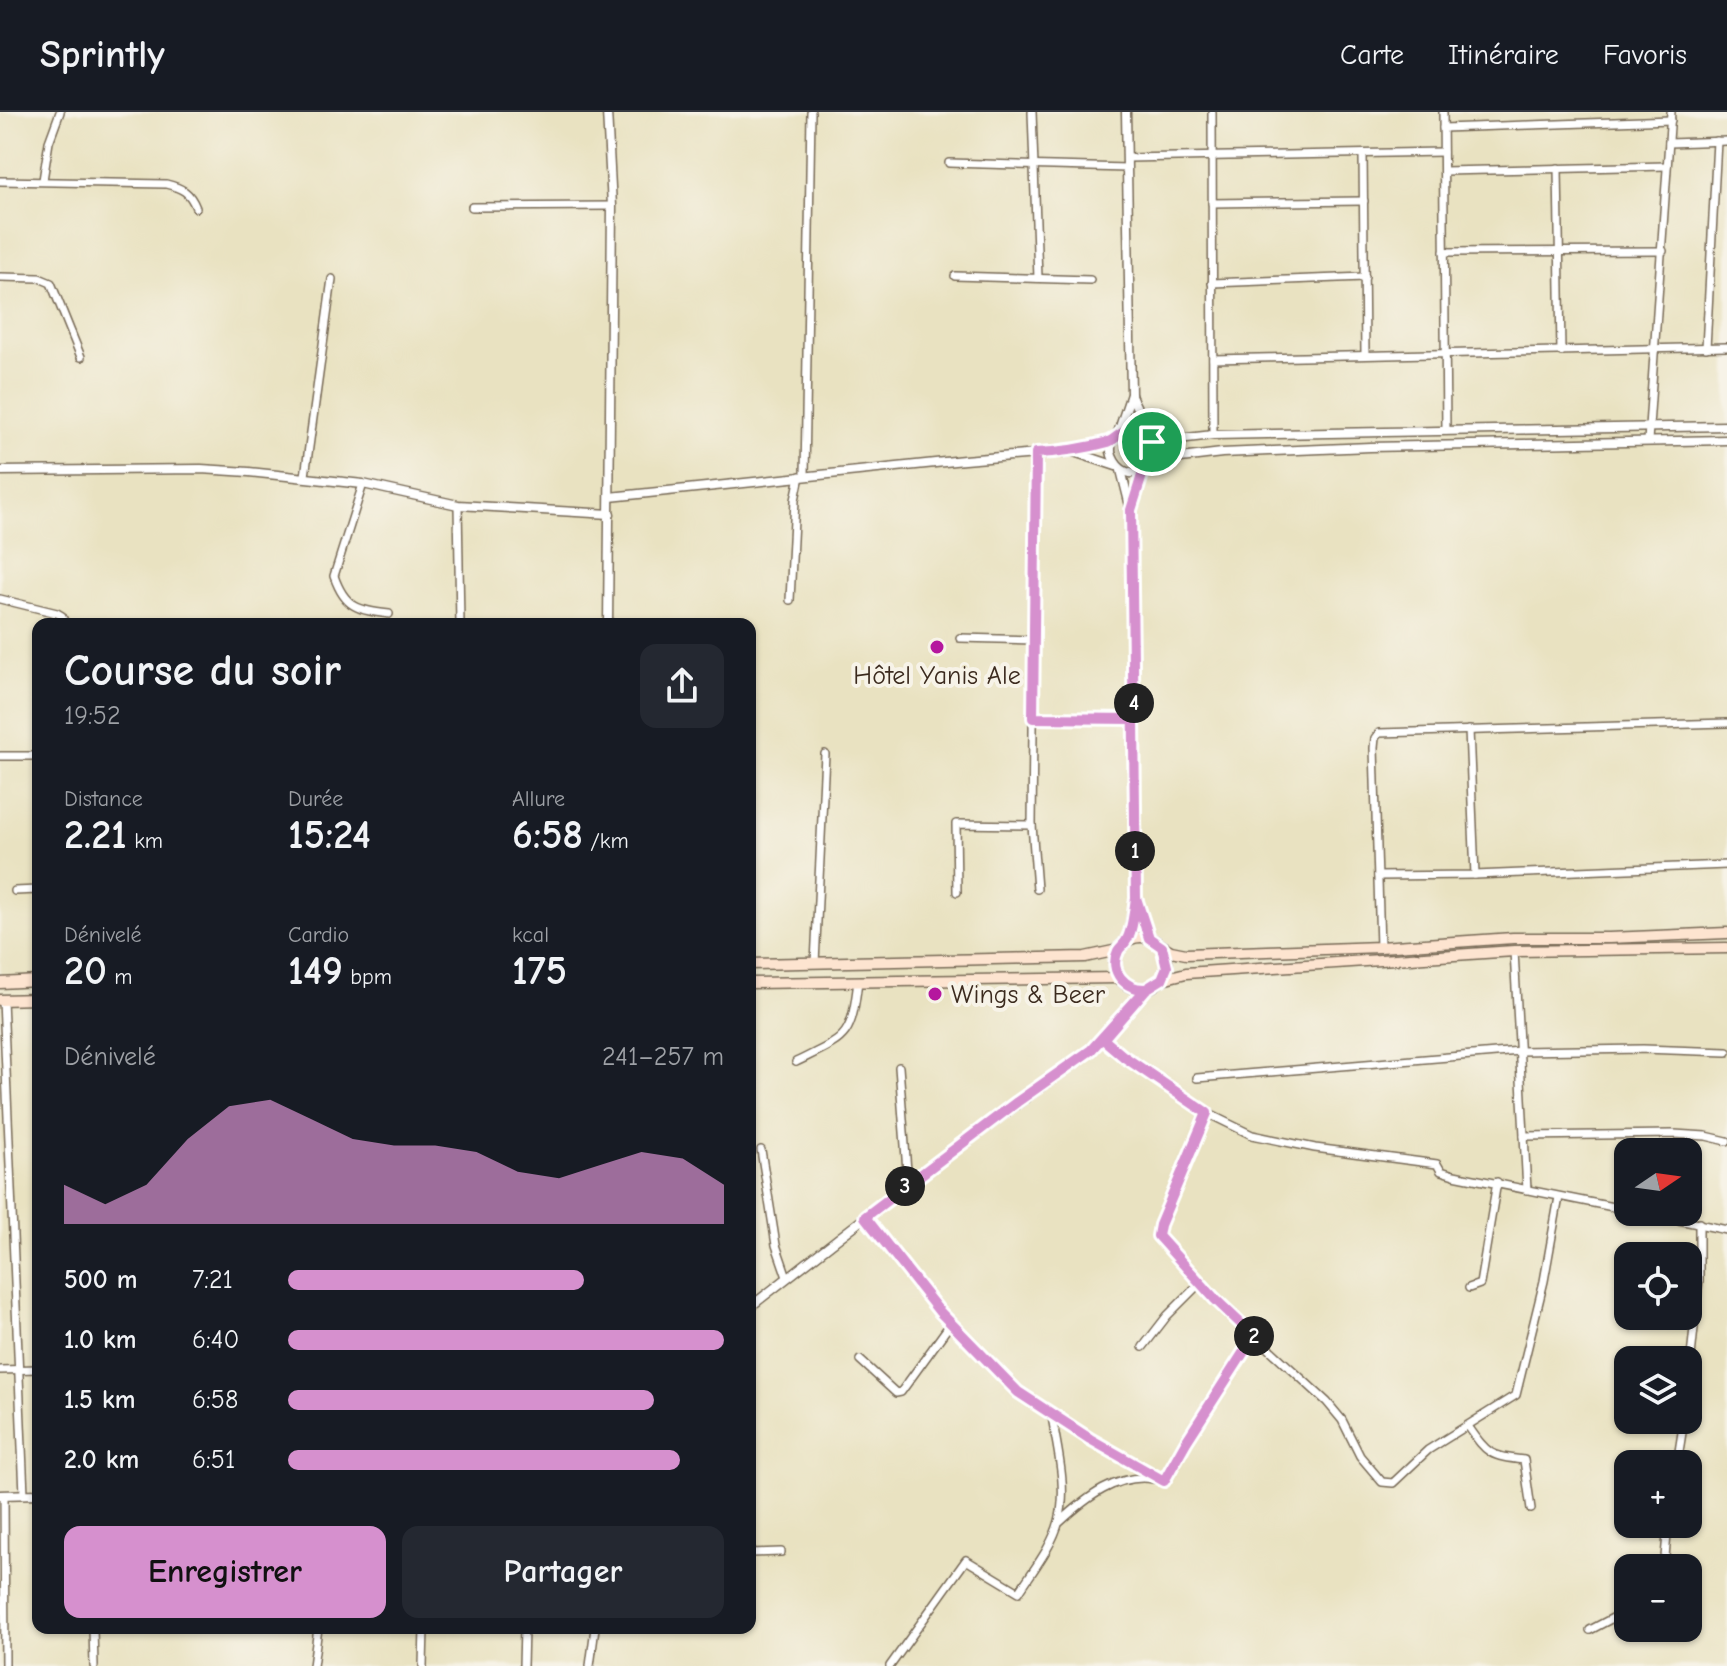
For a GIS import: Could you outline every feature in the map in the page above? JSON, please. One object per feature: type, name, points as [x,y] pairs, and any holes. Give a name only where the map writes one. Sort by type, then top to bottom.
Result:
[{"type":"main road","points":[[1727,933],[1513,938],[1380,947],[1186,954],[1138,937],[1127,941],[1118,950],[1115,964],[1119,978],[1131,987],[1146,989],[1162,979],[1186,973],[1514,951],[1727,948]]},
{"type":"main road","points":[[1154,941],[1167,963],[1162,979]]},
{"type":"main road","points":[[756,964],[1085,957],[1118,950]]},
{"type":"main road","points":[[756,983],[1119,978]]},
{"type":"main road","points":[[0,983],[32,981]]},
{"type":"main road","points":[[1,1000],[32,999]]},
{"type":"street","points":[[43,180],[49,142],[60,112]]},
{"type":"street","points":[[607,112],[612,206],[608,618]]},
{"type":"street","points":[[790,600],[795,500],[802,476],[811,112]]},
{"type":"street","points":[[1032,112],[1038,278]]},
{"type":"street","points":[[1126,112],[1131,394],[1111,454],[1119,468],[1131,510],[1136,898],[1127,941]]},
{"type":"street","points":[[1212,112],[1213,435]]},
{"type":"street","points":[[1443,112],[1446,431]]},
{"type":"street","points":[[1557,112],[1557,124]]},
{"type":"street","points":[[1443,128],[1671,116],[1648,441]]},
{"type":"street","points":[[1706,348],[1717,141]]},
{"type":"street","points":[[1669,143],[1727,141]]},
{"type":"street","points":[[1127,158],[1443,152]]},
{"type":"street","points":[[1363,154],[1365,355]]},
{"type":"street","points":[[949,163],[1127,168]]},
{"type":"street","points":[[1444,171],[1667,166]]},
{"type":"street","points":[[1558,168],[1561,352]]},
{"type":"street","points":[[0,181],[166,184],[184,189],[190,194],[196,208]]},
{"type":"street","points":[[1212,203],[1364,201]]},
{"type":"street","points":[[472,207],[612,206]]},
{"type":"street","points":[[1444,252],[1663,251]]},
{"type":"street","points":[[955,276],[1090,280]]},
{"type":"street","points":[[0,277],[39,278],[51,283],[81,357]]},
{"type":"street","points":[[1212,283],[1365,277]]},
{"type":"street","points":[[305,476],[332,279]]},
{"type":"street","points":[[1213,359],[1727,347]]},
{"type":"street","points":[[1131,394],[1154,454],[1131,510]]},
{"type":"street","points":[[610,497],[1073,451],[1133,429],[1150,439],[1213,435],[1727,426]]},
{"type":"street","points":[[1073,451],[1132,473],[1156,461],[1222,453],[1727,440]]},
{"type":"street","points":[[1036,453],[1032,825],[1037,889]]},
{"type":"street","points":[[0,471],[201,469],[305,476],[363,484],[458,505],[610,514]]},
{"type":"street","points":[[363,484],[334,576],[351,605],[389,614]]},
{"type":"street","points":[[458,505],[460,618]]},
{"type":"street","points":[[0,599],[57,613],[63,618]]},
{"type":"street","points":[[960,638],[1033,640]]},
{"type":"street","points":[[1033,718],[1134,719]]},
{"type":"street","points":[[1380,947],[1375,738],[1379,733],[1727,723]]},
{"type":"street","points":[[1469,730],[1475,875]]},
{"type":"street","points":[[815,963],[825,754]]},
{"type":"street","points":[[0,756],[32,756]]},
{"type":"street","points":[[957,892],[956,824],[1032,825]]},
{"type":"street","points":[[1378,876],[1727,865]]},
{"type":"street","points":[[15,891],[32,890]]},
{"type":"street","points":[[1136,898],[1154,941]]},
{"type":"street","points":[[1514,951],[1527,1190]]},
{"type":"street","points":[[796,1062],[830,1045],[849,1031],[858,981]]},
{"type":"street","points":[[756,1302],[1103,1039],[1146,989]]},
{"type":"street","points":[[1,1000],[24,1494]]},
{"type":"street","points":[[1103,1039],[1207,1113],[1252,1135],[1315,1148],[1437,1164],[1441,1171],[1614,1207]]},
{"type":"street","points":[[1197,1078],[1520,1051],[1643,1049],[1727,1052]]},
{"type":"street","points":[[899,1067],[908,1184]]},
{"type":"street","points":[[1207,1113],[1158,1232],[1161,1239],[1200,1283],[1327,1402],[1342,1420],[1360,1456],[1382,1482],[1393,1483],[1428,1450],[1516,1395],[1544,1281],[1559,1197]]},
{"type":"street","points":[[1524,1136],[1674,1134],[1727,1141]]},
{"type":"street","points":[[761,1150],[776,1245],[787,1277]]},
{"type":"street","points":[[1469,1288],[1480,1284],[1497,1182]]},
{"type":"street","points":[[865,1217],[951,1323],[1018,1392],[1052,1416],[1164,1481]]},
{"type":"street","points":[[1702,1224],[1727,1230]]},
{"type":"street","points":[[1692,1346],[1699,1280],[1699,1226]]},
{"type":"street","points":[[1143,1347],[1167,1316],[1200,1283]]},
{"type":"street","points":[[860,1360],[896,1393],[901,1392],[951,1323]]},
{"type":"street","points":[[1164,1481],[1254,1336]]},
{"type":"street","points":[[0,1370],[32,1369]]},
{"type":"street","points":[[1052,1416],[1062,1495],[1059,1523]]},
{"type":"street","points":[[1468,1426],[1494,1456],[1524,1460],[1531,1509]]},
{"type":"street","points":[[890,1666],[966,1560],[1019,1592],[1059,1523],[1094,1493],[1141,1477],[1164,1481]]},
{"type":"street","points":[[5,1666],[2,1495],[32,1494]]},
{"type":"street","points":[[756,1553],[781,1552]]},
{"type":"street","points":[[1590,1630],[1614,1617]]},
{"type":"street","points":[[93,1634],[94,1666]]},
{"type":"street","points":[[313,1666],[317,1634]]},
{"type":"street","points":[[423,1666],[424,1634]]},
{"type":"street","points":[[523,1666],[524,1634]]},
{"type":"street","points":[[590,1666],[594,1634]]},
{"type":"place","name":"Hôtel Yanis Ale","points":[[937,647]]},
{"type":"place","name":"Wings & Beer","points":[[935,994]]},
{"type":"route","points":[[1152,442],[1144,433],[1133,429],[1122,432],[1113,440],[1073,451],[1036,453],[1033,718],[1134,719],[1136,898],[1149,938],[1162,947],[1167,967],[1162,979],[1146,989],[1103,1039],[1207,1113],[1158,1236],[1214,1298],[1254,1336],[1164,1481],[1052,1416],[1018,1392],[939,1311],[865,1217],[1091,1050],[1146,989],[1127,985],[1119,978],[1115,964],[1118,950],[1127,941],[1136,898],[1134,701],[1131,510],[1144,469],[1153,460],[1152,442]]}]
